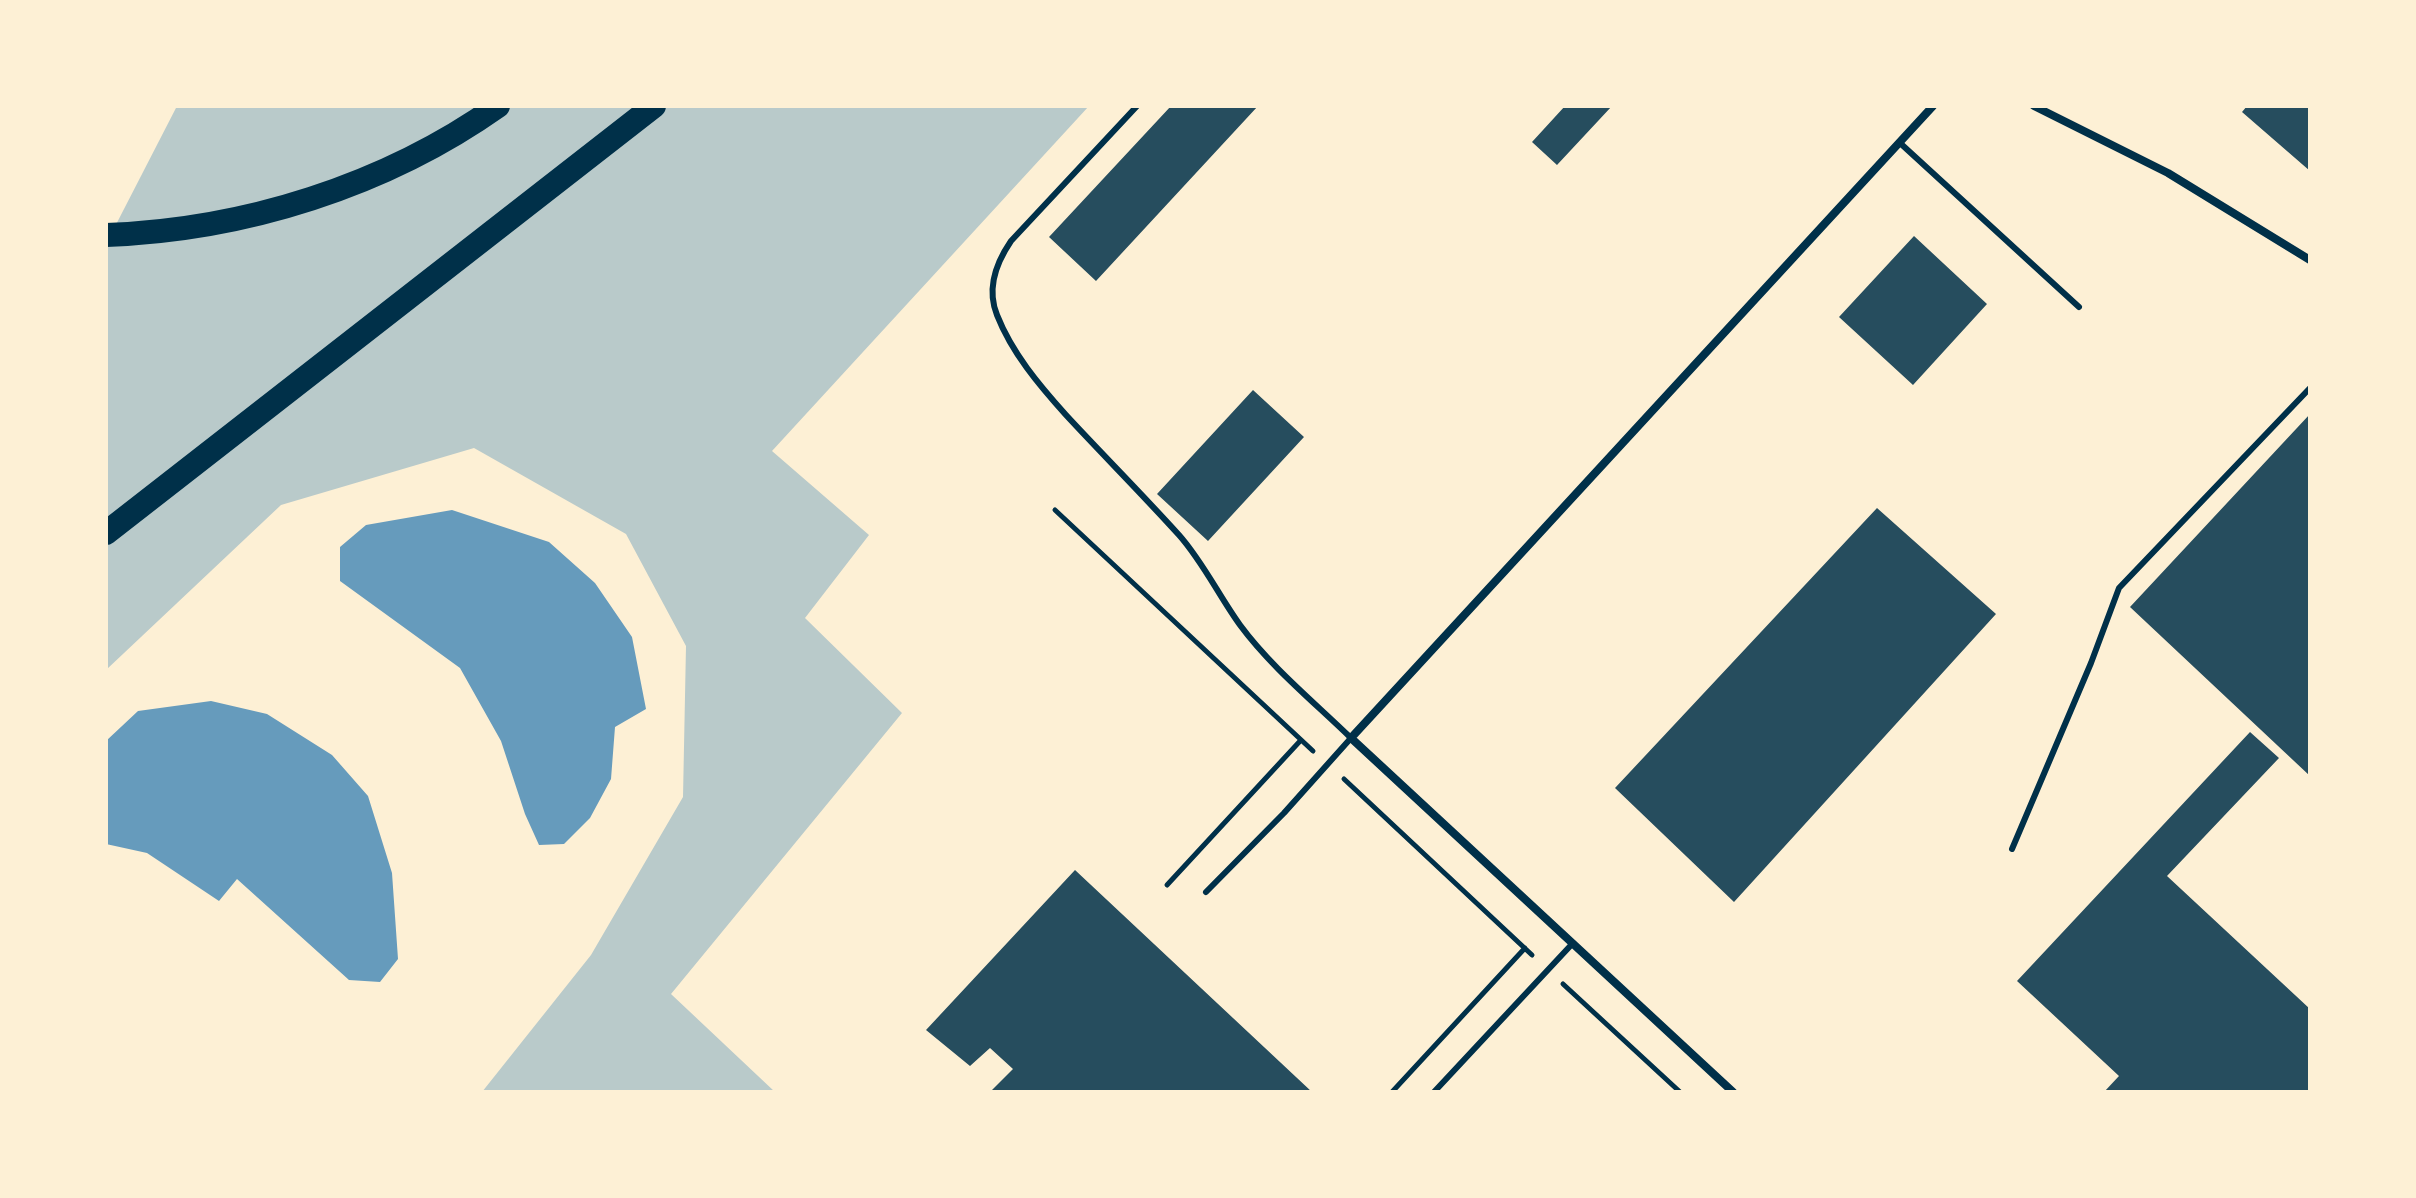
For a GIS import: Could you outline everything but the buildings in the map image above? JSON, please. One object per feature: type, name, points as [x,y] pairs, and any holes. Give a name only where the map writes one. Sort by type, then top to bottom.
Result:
[{"type":"highway","points":[[106,235],[196,226],[284,207],[356,182],[415,155],[498,106]]},
{"type":"highway","points":[[106,533],[654,106]]},
{"type":"street","points":[[1733,1092],[1351,738],[1933,106]]},
{"type":"street","points":[[2034,106],[2168,173],[2310,260]]},
{"type":"lane","points":[[1137,106],[1011,241],[1000,257],[993,276],[992,295],[996,314],[1032,376],[1118,472],[1180,535],[1241,626],[1351,738],[1329,765],[1206,892]]},
{"type":"lane","points":[[1900,143],[2079,307]]},
{"type":"lane","points":[[2012,849],[2091,663],[2119,588],[2310,388]]},
{"type":"lane","points":[[1434,1092],[1573,943]]},
{"type":"path","points":[[1055,510],[1680,1092]]},
{"type":"path","points":[[1167,885],[1301,740]]},
{"type":"path","points":[[1392,1092],[1525,948]]},
{"type":"shaded area","points":[[177,106],[1089,106],[772,451],[869,535],[805,618],[902,713],[671,994],[775,1092],[482,1092],[591,955],[683,797],[686,646],[626,534],[474,448],[281,505],[106,670],[106,244]]},
{"type":"water","points":[[452,510],[549,542],[595,583],[632,637],[646,709],[615,727],[611,779],[590,818],[564,844],[539,845],[525,814],[501,741],[460,668],[340,581],[340,547],[366,525]]},
{"type":"water","points":[[211,701],[267,714],[332,755],[368,796],[392,873],[398,959],[380,982],[349,980],[237,879],[219,901],[147,853],[106,844],[106,741],[138,711]]}]
